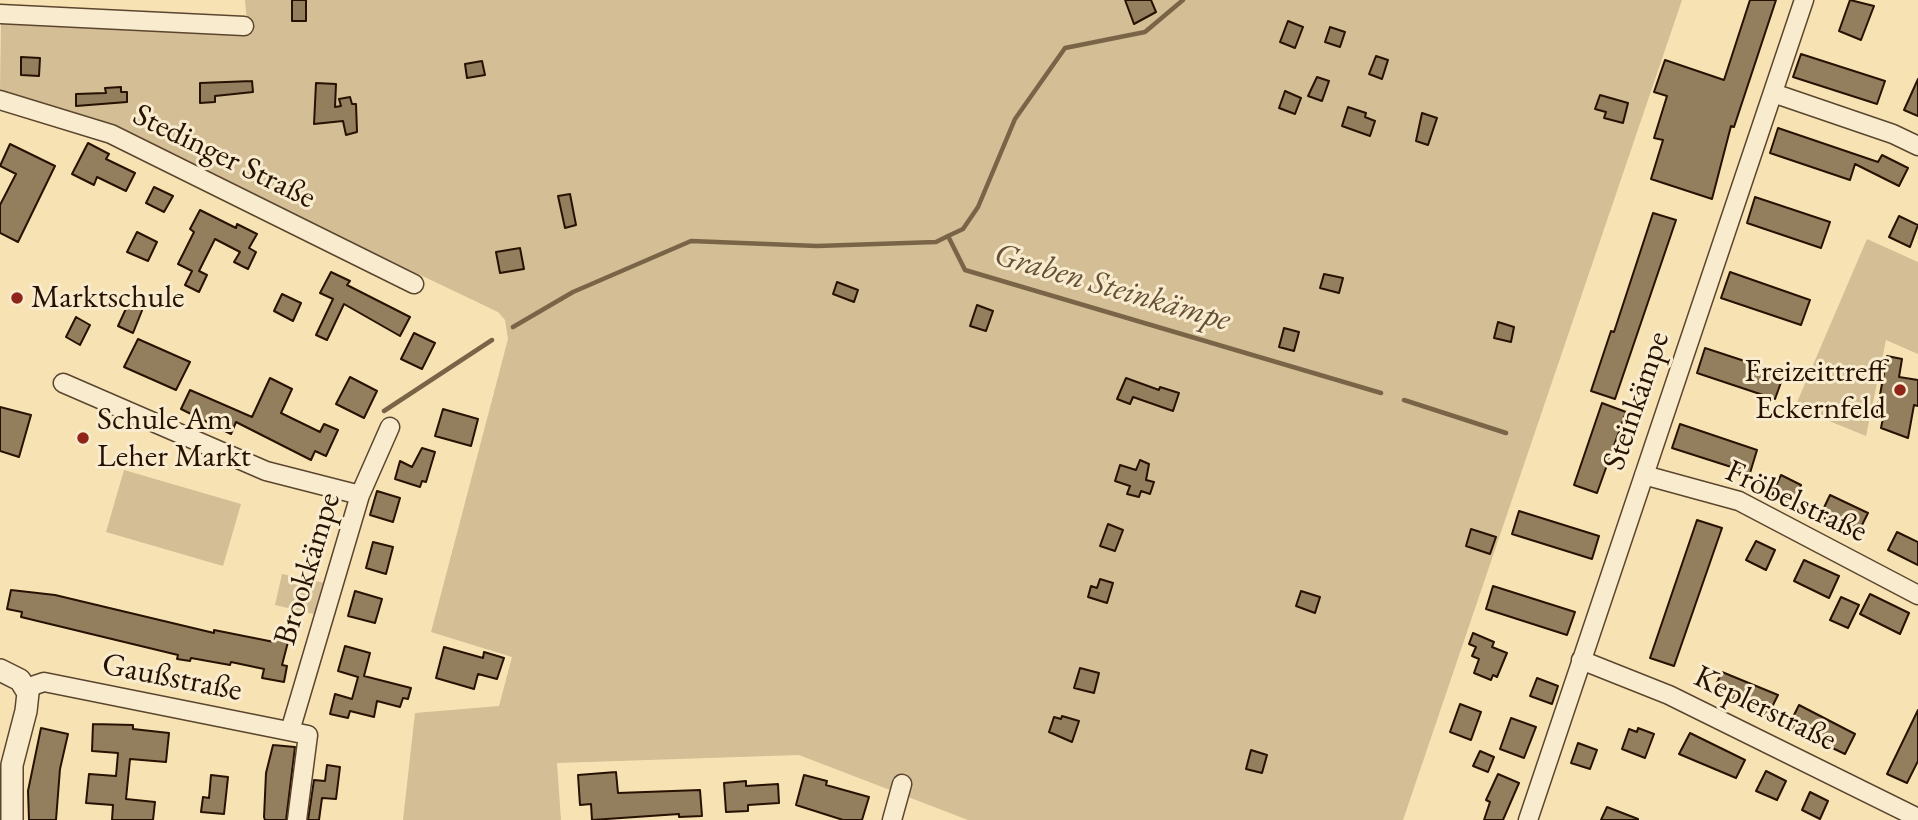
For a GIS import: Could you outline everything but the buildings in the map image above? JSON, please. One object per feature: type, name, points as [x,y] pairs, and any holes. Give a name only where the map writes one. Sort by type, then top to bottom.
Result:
[{"type":"street","name":"Steinkämpe","points":[[1528,820],[1804,0]]},
{"type":"street","points":[[0,15],[244,26]]},
{"type":"street","points":[[1773,93],[1893,134],[1918,146]]},
{"type":"street","name":"Stedinger Straße","points":[[0,100],[111,134],[414,284]]},
{"type":"street","points":[[64,383],[266,471],[360,495]]},
{"type":"street","name":"Brookkämpe","points":[[290,731],[360,495],[390,427]]},
{"type":"street","name":"Fröbelstraße","points":[[1644,475],[1739,501],[1918,595]]},
{"type":"street","name":"Keplerstraße","points":[[1581,660],[1669,695],[1918,818]]},
{"type":"street","points":[[0,670],[12,674],[26,688],[28,702],[12,765],[12,820]]},
{"type":"street","name":"Gaußstraße","points":[[26,688],[44,682],[308,735],[297,820]]},
{"type":"street","points":[[892,820],[902,784]]},
{"type":"shaded area","points":[[245,0],[1682,0],[1403,820],[968,820],[799,755],[557,763],[561,820],[403,820],[415,713],[499,706],[512,657],[431,632],[508,339],[505,320],[498,312],[87,116],[0,90],[1,24],[248,33]]},
{"type":"shaded area","points":[[1867,239],[1918,262],[1918,354],[1886,340],[1866,436],[1795,407]]},
{"type":"shaded area","points":[[124,470],[241,504],[223,566],[106,532]]},
{"type":"shaded area","points":[[282,574],[325,583],[318,615],[275,605]]},
{"type":"waterway","name":"Graben Steinkämpe","points":[[1183,0],[1145,32],[1065,48],[1015,119],[978,207],[963,229],[948,236],[965,270],[1381,393]]},
{"type":"waterway","points":[[513,327],[573,292],[691,241],[817,246],[936,242],[948,236]]},
{"type":"waterway","points":[[384,411],[492,340]]},
{"type":"waterway","name":"Graben Steinkämpe","points":[[1404,400],[1506,433]]},
{"type":"place","name":"Marktschule","points":[[17,298]]},
{"type":"place","name":"Freizeittreff Eckernfeld","points":[[1900,390]]},
{"type":"place","name":"Schule Am Leher Markt","points":[[83,438]]}]
